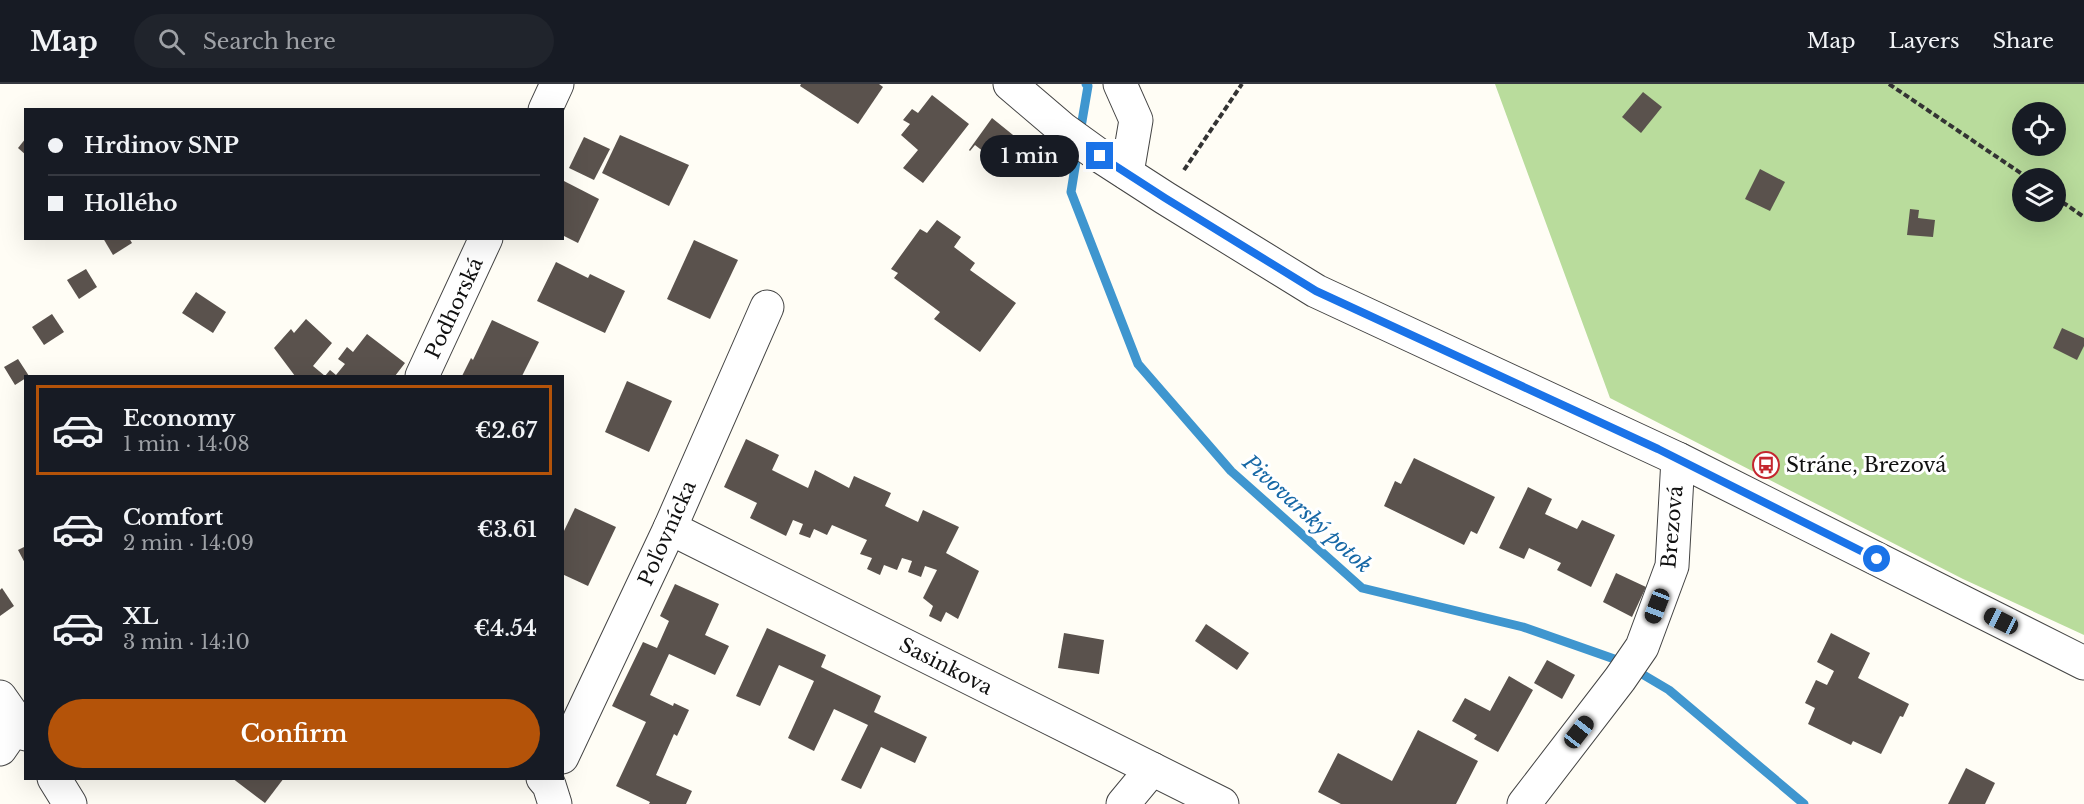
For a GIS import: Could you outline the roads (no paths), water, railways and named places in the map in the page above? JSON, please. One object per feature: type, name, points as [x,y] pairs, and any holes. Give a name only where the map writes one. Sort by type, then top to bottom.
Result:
[{"type":"street","points":[[546,108],[557,84]]},
{"type":"street","points":[[1010,84],[1064,130],[1100,156],[1316,291],[1678,459],[2084,663]]},
{"type":"street","points":[[1120,84],[1136,120],[1127,173]]},
{"type":"street","name":"Podhorská","points":[[422,375],[485,240]]},
{"type":"street","name":"Poľovnícka","points":[[564,755],[670,528],[767,307]]},
{"type":"street","name":"Brezová","points":[[1524,804],[1642,647],[1672,566],[1678,459]]},
{"type":"street","name":"Sasinkova","points":[[670,528],[1221,804]]},
{"type":"street","points":[[0,697],[15,736]]},
{"type":"street","points":[[1123,804],[1152,769]]},
{"type":"street","points":[[55,780],[70,804]]},
{"type":"waterway","name":"Pivovarský potok","points":[[1080,133],[1088,86],[1086,84]]},
{"type":"waterway","name":"Pivovarský potok","points":[[1078,149],[1071,192],[1138,364],[1231,471],[1362,588],[1523,627],[1620,661],[1669,690],[1804,804]]},
{"type":"place","name":"Stráne, Brezová","points":[[1766,465]]}]
